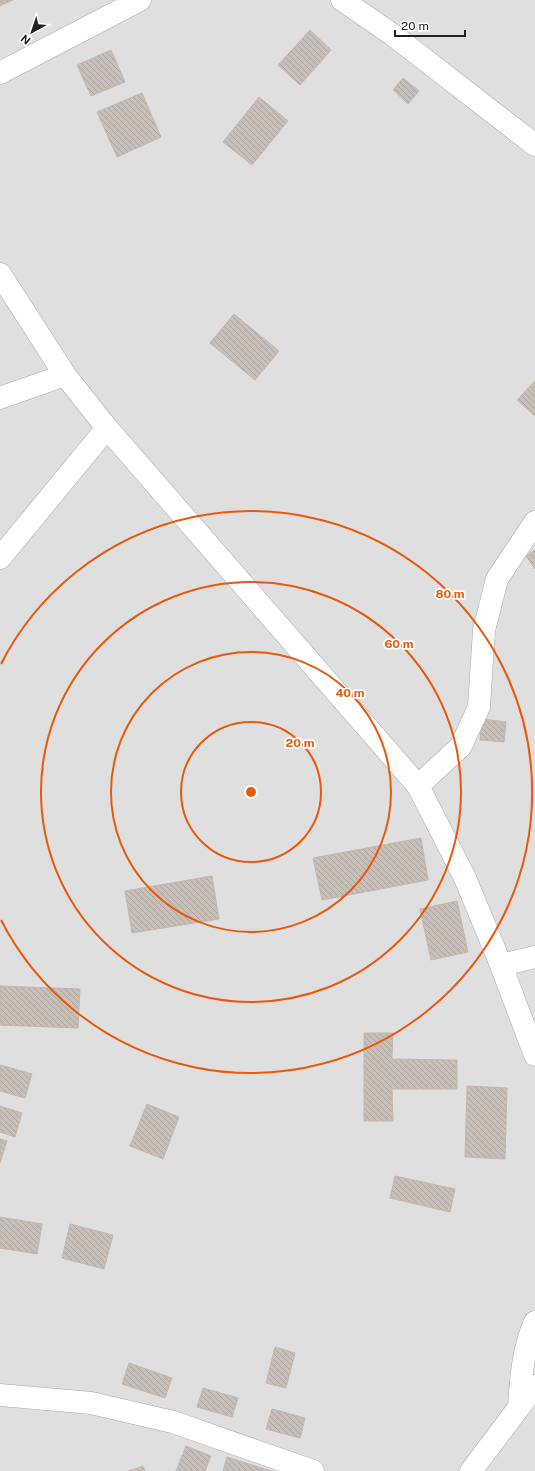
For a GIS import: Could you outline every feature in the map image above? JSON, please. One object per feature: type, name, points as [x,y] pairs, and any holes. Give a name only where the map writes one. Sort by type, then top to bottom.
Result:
[{"type":"street","points":[[0,73],[140,0]]},
{"type":"street","points":[[342,0],[393,35],[535,145]]},
{"type":"street","points":[[0,274],[65,375],[107,428],[418,786],[465,878],[501,965],[535,1055]]},
{"type":"street","points":[[0,398],[65,375]]},
{"type":"street","points":[[0,558],[107,428]]},
{"type":"street","points":[[418,786],[461,746],[479,707],[484,630],[497,579],[535,522]]},
{"type":"street","points":[[501,965],[535,957]]},
{"type":"street","points":[[519,1406],[522,1367],[528,1338],[535,1322]]},
{"type":"street","points":[[471,1471],[535,1386]]},
{"type":"street","points":[[0,1395],[91,1403],[173,1422],[313,1471]]},
{"type":"shaded area","points":[[0,0],[535,0],[535,1471],[0,1471]]},
{"type":"building","points":[[0,0],[13,0],[0,6]]},
{"type":"building","points":[[310,30],[331,50],[300,85],[278,65]]},
{"type":"building","points":[[111,50],[125,82],[91,96],[77,65]]},
{"type":"building","points":[[403,78],[419,91],[408,104],[393,90]]},
{"type":"building","points":[[142,93],[161,137],[117,157],[97,112]]},
{"type":"building","points":[[259,97],[288,121],[252,165],[223,142]]},
{"type":"building","points":[[234,314],[279,351],[255,380],[210,343]]},
{"type":"building","points":[[535,381],[535,416],[517,400]]},
{"type":"building","points":[[535,550],[535,569],[526,556]]},
{"type":"building","points":[[482,719],[506,722],[504,742],[480,740]]},
{"type":"building","points":[[421,838],[428,880],[322,900],[313,858]]},
{"type":"building","points":[[212,876],[219,919],[132,933],[125,891]]},
{"type":"building","points":[[457,901],[468,952],[431,960],[420,909]]},
{"type":"building","points":[[0,986],[80,989],[78,1028],[0,1025]]},
{"type":"building","points":[[364,1033],[393,1033],[392,1059],[457,1060],[457,1089],[392,1089],[393,1121],[364,1121]]},
{"type":"building","points":[[0,1065],[32,1074],[25,1098],[0,1091]]},
{"type":"building","points":[[467,1086],[507,1088],[505,1159],[465,1157]]},
{"type":"building","points":[[147,1104],[179,1117],[163,1159],[130,1146]]},
{"type":"building","points":[[0,1106],[22,1113],[15,1137],[0,1132]]},
{"type":"building","points":[[0,1139],[7,1141],[0,1163]]},
{"type":"building","points":[[395,1176],[455,1189],[450,1212],[390,1198]]},
{"type":"building","points":[[0,1217],[42,1224],[37,1254],[0,1248]]},
{"type":"building","points":[[70,1224],[113,1235],[104,1269],[62,1258]]},
{"type":"building","points":[[275,1347],[295,1353],[286,1388],[266,1383]]},
{"type":"building","points":[[129,1363],[172,1378],[165,1398],[122,1384]]},
{"type":"building","points":[[203,1388],[238,1398],[232,1417],[197,1407]]},
{"type":"building","points":[[272,1409],[305,1418],[300,1438],[266,1429]]},
{"type":"building","points":[[186,1446],[211,1456],[205,1471],[176,1471]]},
{"type":"building","points":[[227,1457],[271,1471],[223,1471]]},
{"type":"building","points":[[143,1466],[145,1471],[129,1471]]}]
